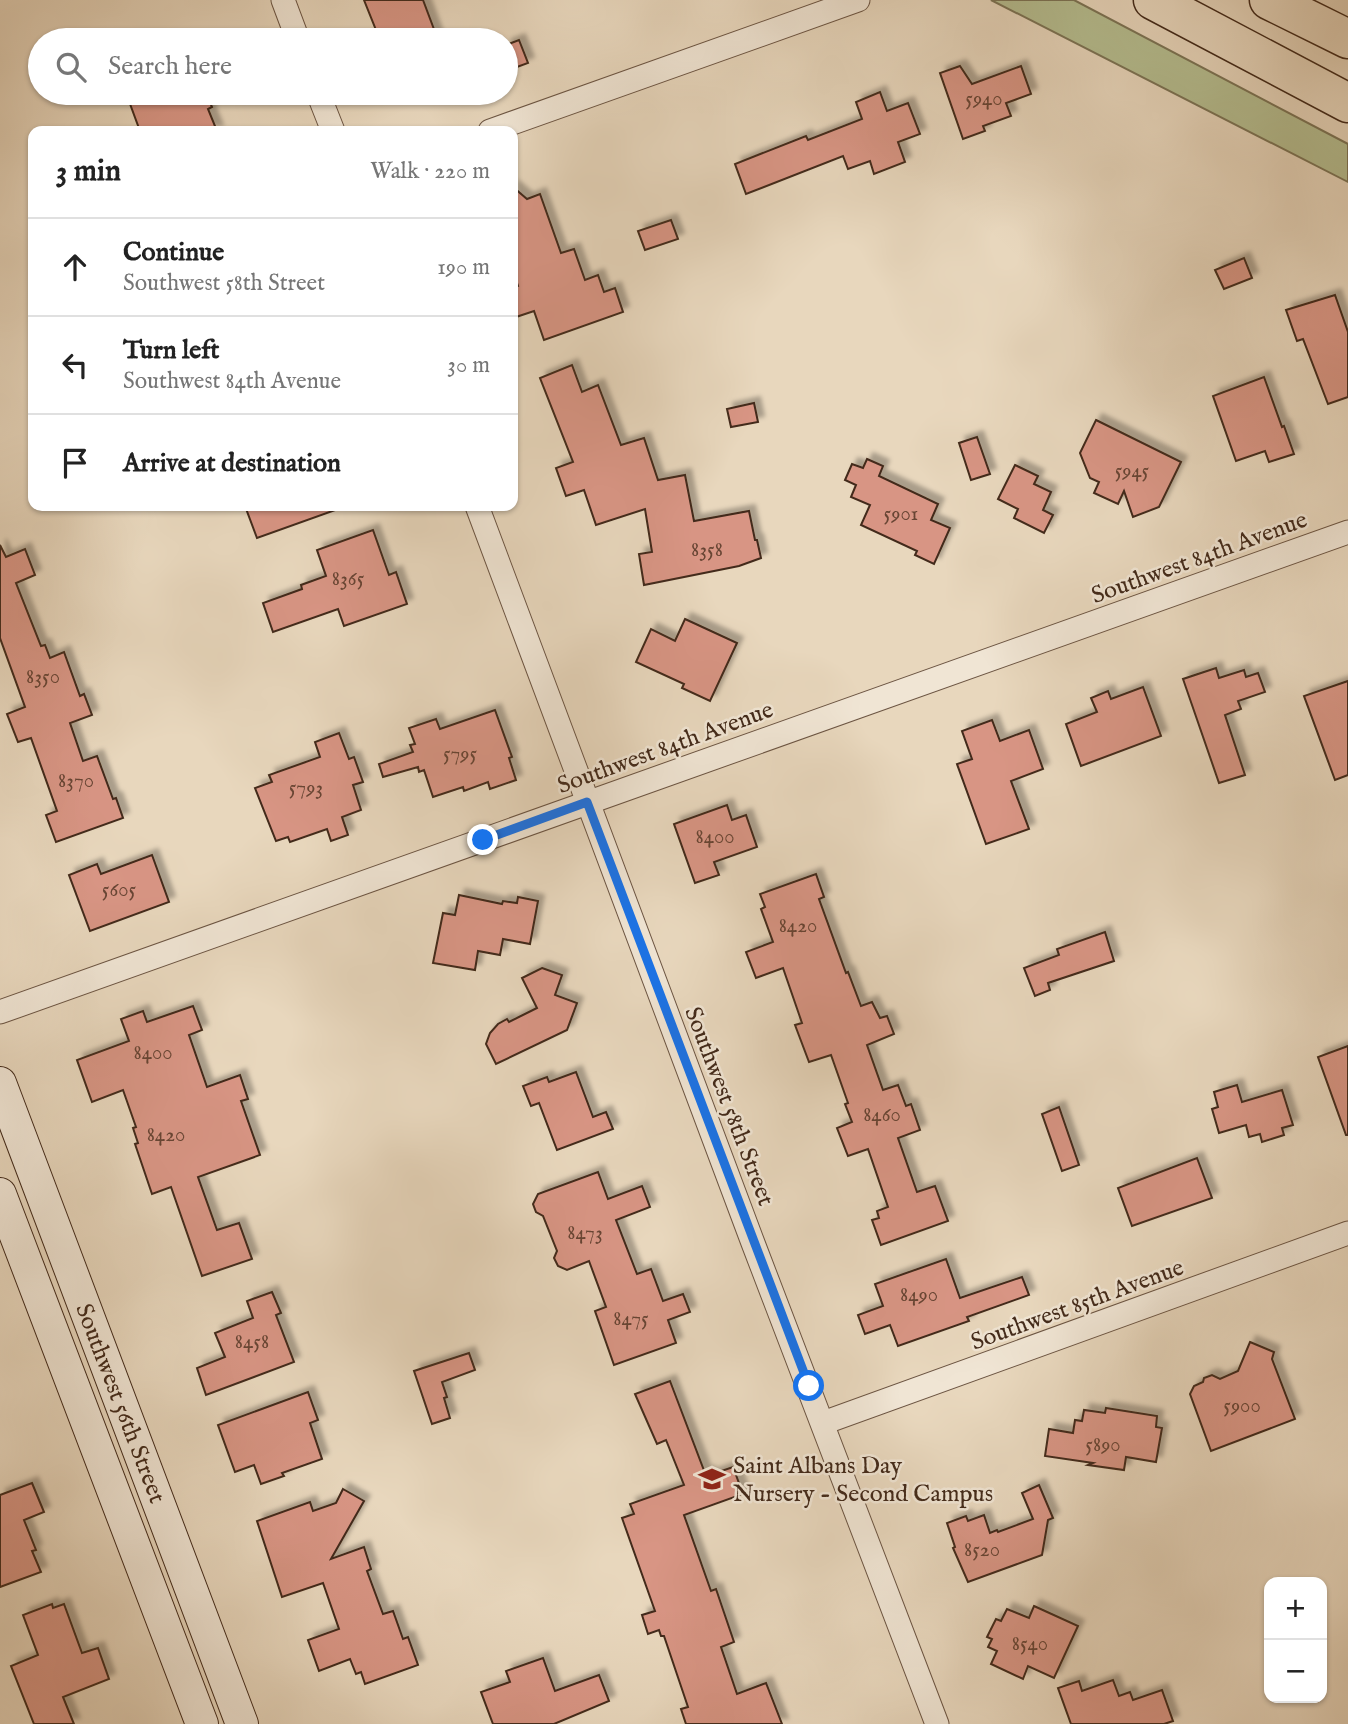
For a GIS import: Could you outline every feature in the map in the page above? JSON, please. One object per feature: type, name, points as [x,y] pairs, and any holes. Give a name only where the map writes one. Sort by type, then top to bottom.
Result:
[{"type":"highway","points":[[1153,0],[1348,103]]},
{"type":"highway","points":[[1269,0],[1348,39]]},
{"type":"main road","name":"Southwest 56th Street","points":[[0,1083],[242,1724]]},
{"type":"main road","name":"Southwest 56th Street","points":[[0,1194],[202,1724]]},
{"type":"main road","points":[[134,1545],[170,1532]]},
{"type":"street","points":[[283,0],[294,28]]},
{"type":"street","points":[[504,126],[858,0]]},
{"type":"street","points":[[323,105],[331,126]]},
{"type":"street","name":"Southwest 58th Street","points":[[479,511],[937,1724]]},
{"type":"street","name":"Southwest 84th Avenue","points":[[0,1012],[1348,532]]},
{"type":"street","name":"Southwest 85th Avenue","points":[[822,1423],[1348,1233]]},
{"type":"green space","points":[[991,0],[1074,0],[1348,144],[1348,182]]},
{"type":"building","points":[[364,0],[423,0],[434,28],[375,28]]},
{"type":"building","points":[[518,40],[528,63],[518,67]]},
{"type":"building","points":[[960,66],[972,84],[1021,66],[1031,94],[1006,103],[1011,116],[983,126],[985,131],[963,139],[940,73]]},
{"type":"building","points":[[880,92],[887,111],[908,103],[920,134],[898,142],[905,162],[874,174],[870,161],[848,169],[843,156],[746,194],[735,164],[806,136],[808,140],[862,119],[856,102]]},
{"type":"building","points":[[130,105],[211,105],[208,109],[215,126],[138,126]]},
{"type":"building","points":[[518,191],[527,199],[540,194],[561,253],[574,249],[585,280],[598,275],[604,292],[615,288],[623,312],[544,340],[534,311],[518,316]]},
{"type":"building","points":[[671,220],[678,239],[645,250],[638,231]]},
{"type":"building","points":[[1244,258],[1252,278],[1224,289],[1215,270]]},
{"type":"building","points":[[1335,295],[1348,332],[1348,397],[1328,404],[1303,339],[1297,341],[1286,310]]},
{"type":"building","points":[[572,365],[582,392],[598,385],[621,445],[644,438],[658,480],[685,475],[694,521],[749,511],[761,558],[739,566],[644,585],[639,554],[652,552],[645,509],[596,525],[584,490],[566,496],[556,468],[573,462],[540,378]]},
{"type":"building","points":[[1264,377],[1294,454],[1269,462],[1265,451],[1236,461],[1213,396]]},
{"type":"building","points":[[754,403],[758,422],[731,427],[727,409]]},
{"type":"building","points":[[1096,420],[1181,462],[1159,507],[1133,517],[1124,491],[1118,504],[1094,493],[1099,482],[1090,478],[1080,453]]},
{"type":"building","points":[[977,437],[990,474],[971,480],[959,443]]},
{"type":"building","points":[[867,459],[883,466],[879,476],[938,504],[931,520],[950,528],[934,564],[915,555],[917,551],[861,525],[870,505],[851,497],[856,485],[845,480],[852,464],[863,468]]},
{"type":"building","points":[[1015,465],[1038,476],[1034,484],[1051,492],[1043,510],[1053,515],[1044,533],[1014,518],[1018,509],[998,499]]},
{"type":"building","points":[[247,511],[333,511],[257,538]]},
{"type":"building","points":[[373,530],[389,575],[396,572],[407,604],[344,626],[338,609],[273,632],[263,603],[302,589],[301,585],[326,576],[317,550]]},
{"type":"building","points":[[0,545],[6,557],[25,549],[35,575],[16,583],[41,646],[45,645],[50,658],[64,652],[80,696],[84,694],[92,715],[70,723],[83,761],[97,756],[123,818],[56,842],[46,815],[57,811],[31,738],[18,742],[7,714],[25,707],[0,638]]},
{"type":"building","points":[[685,619],[737,643],[710,701],[682,688],[684,684],[636,662],[651,629],[675,641]]},
{"type":"building","points":[[1216,668],[1219,678],[1244,670],[1246,677],[1258,673],[1265,692],[1238,701],[1241,709],[1225,715],[1245,775],[1219,783],[1183,679]]},
{"type":"building","points":[[1348,681],[1348,775],[1335,780],[1304,696]]},
{"type":"building","points":[[1143,687],[1161,736],[1081,766],[1066,724],[1097,712],[1091,698],[1108,691],[1111,699]]},
{"type":"building","points":[[495,710],[512,757],[509,758],[516,780],[490,789],[488,782],[464,791],[463,787],[433,797],[424,770],[419,772],[418,767],[383,777],[379,764],[413,752],[410,745],[415,744],[409,728],[436,719],[440,729]]},
{"type":"building","points":[[992,720],[1000,741],[1029,730],[1043,769],[1011,781],[1029,829],[986,844],[957,764],[972,759],[962,731]]},
{"type":"building","points":[[339,733],[349,759],[354,757],[363,782],[353,785],[361,810],[342,817],[348,835],[331,841],[327,829],[290,842],[288,837],[276,841],[255,788],[272,782],[269,775],[320,757],[315,742]]},
{"type":"building","points":[[727,805],[732,820],[746,815],[757,847],[714,862],[719,875],[695,883],[674,824]]},
{"type":"building","points":[[152,855],[169,902],[90,931],[69,875],[97,864],[101,874]]},
{"type":"building","points":[[816,874],[824,897],[819,899],[861,1006],[872,1002],[880,1018],[887,1016],[894,1034],[867,1045],[883,1090],[898,1085],[906,1106],[911,1104],[920,1130],[898,1138],[917,1192],[935,1186],[948,1221],[881,1245],[872,1220],[879,1218],[877,1211],[888,1207],[868,1149],[848,1156],[837,1128],[852,1122],[831,1055],[809,1062],[795,1025],[802,1023],[783,968],[756,978],[746,952],[773,942],[761,909],[765,907],[760,894]]},
{"type":"building","points":[[459,895],[502,904],[503,901],[517,903],[518,897],[538,901],[530,944],[503,939],[500,955],[478,951],[475,970],[433,963],[443,913],[455,915]]},
{"type":"building","points":[[1105,932],[1114,961],[1048,983],[1050,990],[1035,996],[1024,968],[1059,955],[1057,949]]},
{"type":"building","points":[[542,968],[562,975],[555,995],[577,1003],[567,1030],[496,1064],[486,1044],[490,1033],[507,1019],[509,1022],[537,1008],[522,978]]},
{"type":"building","points":[[193,1006],[202,1030],[189,1035],[207,1087],[240,1075],[248,1099],[241,1101],[260,1155],[198,1177],[217,1230],[239,1223],[252,1259],[202,1276],[171,1187],[152,1194],[135,1144],[138,1143],[133,1128],[136,1127],[123,1090],[92,1102],[77,1060],[129,1041],[121,1019],[143,1011],[147,1022]]},
{"type":"building","points":[[1348,1046],[1348,1135],[1346,1135],[1318,1057]]},
{"type":"building","points":[[576,1072],[593,1117],[606,1112],[613,1129],[557,1150],[539,1103],[531,1106],[523,1086],[547,1077],[549,1082]]},
{"type":"building","points":[[1237,1085],[1242,1102],[1282,1090],[1293,1125],[1282,1128],[1284,1135],[1262,1142],[1260,1134],[1249,1137],[1246,1125],[1219,1133],[1212,1109],[1218,1107],[1214,1092]]},
{"type":"building","points":[[1059,1107],[1079,1165],[1062,1171],[1042,1114]]},
{"type":"building","points":[[1197,1158],[1212,1198],[1132,1226],[1118,1188]]},
{"type":"building","points":[[598,1172],[608,1199],[642,1186],[650,1207],[616,1220],[637,1274],[651,1269],[663,1301],[683,1294],[690,1312],[668,1320],[676,1343],[614,1365],[595,1311],[606,1307],[589,1261],[567,1270],[558,1266],[554,1258],[557,1251],[543,1216],[536,1212],[533,1204],[538,1194]]},
{"type":"building","points":[[946,1259],[960,1298],[1022,1277],[1029,1295],[967,1317],[969,1321],[898,1346],[890,1325],[865,1334],[858,1315],[883,1306],[875,1284]]},
{"type":"building","points":[[272,1292],[281,1313],[276,1315],[294,1362],[206,1395],[197,1368],[225,1357],[215,1333],[253,1318],[247,1301]]},
{"type":"building","points":[[1250,1342],[1274,1352],[1272,1359],[1295,1419],[1211,1451],[1190,1394],[1194,1386],[1203,1382],[1204,1378],[1212,1375],[1220,1379],[1238,1371]]},
{"type":"building","points":[[469,1353],[475,1370],[442,1382],[450,1418],[432,1424],[414,1371]]},
{"type":"building","points":[[670,1381],[705,1473],[709,1472],[710,1475],[733,1467],[743,1494],[684,1515],[711,1591],[716,1589],[734,1642],[721,1647],[737,1694],[766,1683],[782,1724],[686,1724],[681,1709],[688,1707],[664,1636],[661,1636],[659,1630],[648,1634],[642,1615],[655,1611],[622,1518],[634,1514],[630,1504],[684,1485],[666,1440],[657,1444],[635,1394]]},
{"type":"building","points":[[308,1392],[318,1420],[310,1423],[322,1459],[282,1473],[284,1476],[261,1484],[254,1465],[235,1472],[218,1425]]},
{"type":"building","points":[[1106,1408],[1157,1416],[1156,1427],[1162,1428],[1156,1462],[1126,1457],[1124,1470],[1045,1456],[1049,1429],[1073,1433],[1075,1420],[1082,1421],[1084,1410],[1105,1413]]},
{"type":"building","points":[[32,1483],[44,1512],[24,1520],[41,1572],[0,1587],[0,1495]]},
{"type":"building","points":[[1039,1485],[1053,1518],[1048,1520],[1042,1555],[968,1582],[953,1548],[955,1547],[947,1523],[966,1516],[968,1521],[984,1515],[990,1533],[1033,1519],[1022,1493]]},
{"type":"building","points":[[343,1489],[364,1501],[331,1559],[364,1547],[371,1569],[367,1571],[383,1614],[393,1611],[403,1639],[408,1637],[418,1665],[365,1684],[361,1672],[356,1674],[350,1659],[319,1671],[308,1640],[339,1629],[323,1583],[282,1597],[257,1521],[310,1502],[313,1511],[336,1503]]},
{"type":"building","points":[[52,1604],[53,1608],[64,1604],[82,1653],[98,1648],[109,1679],[63,1697],[74,1724],[34,1724],[11,1666],[38,1655],[23,1615]]},
{"type":"building","points":[[1034,1606],[1078,1626],[1054,1678],[1028,1666],[1023,1679],[991,1664],[997,1651],[988,1647],[992,1639],[987,1637],[996,1619],[1001,1621],[1007,1609],[1029,1618]]},
{"type":"building","points":[[543,1658],[555,1691],[599,1675],[609,1701],[554,1724],[493,1724],[481,1692],[510,1682],[506,1671]]},
{"type":"building","points":[[1113,1680],[1119,1696],[1130,1692],[1133,1700],[1162,1690],[1173,1721],[1164,1724],[1071,1724],[1058,1688],[1079,1681],[1082,1691]]},
{"type":"place","name":"Saint Albans Day Nursery - Second Campus","points":[[712,1479]]},
{"type":"route","points":[[483,840],[587,802],[809,1386]]}]
